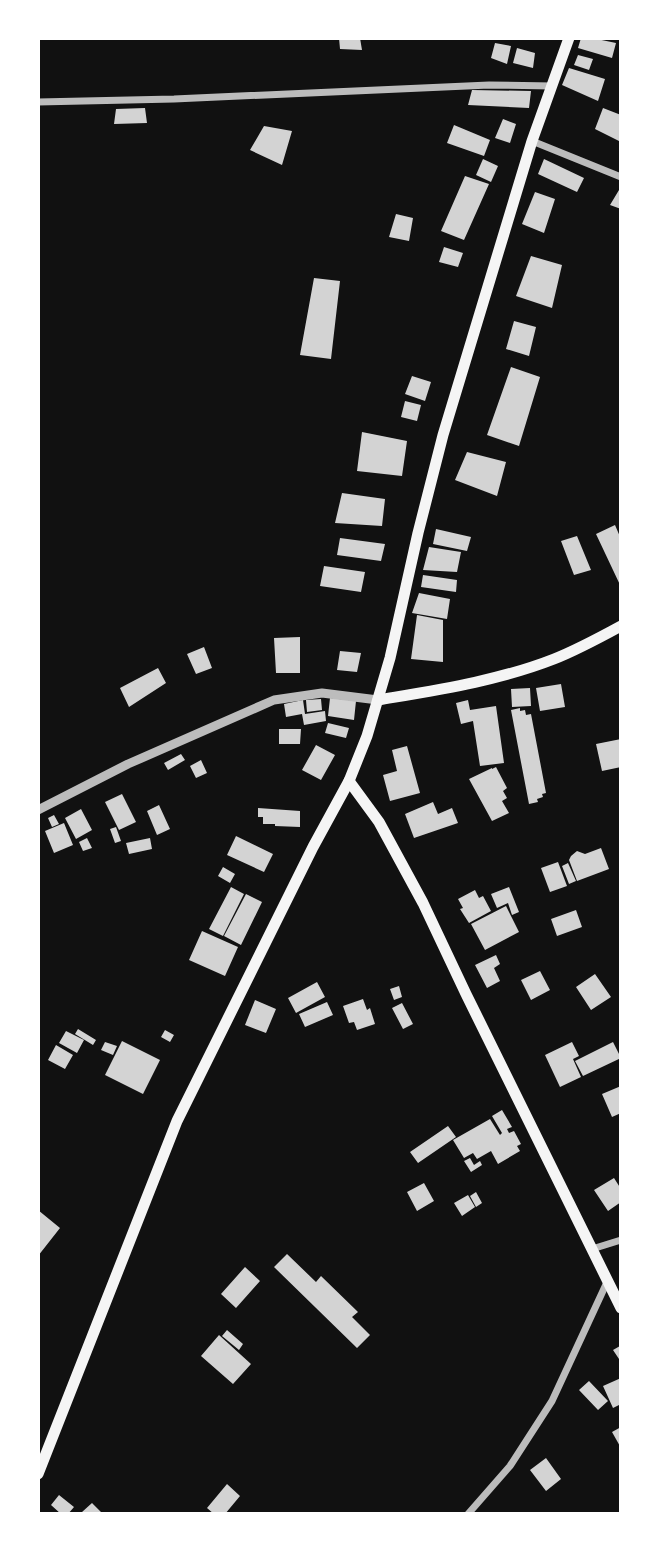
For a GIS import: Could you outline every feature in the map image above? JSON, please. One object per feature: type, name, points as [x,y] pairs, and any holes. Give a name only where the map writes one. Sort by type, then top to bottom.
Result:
[{"type":"main road","points":[[38,1474],[177,1121],[349,781],[378,700],[443,435],[532,141],[569,38]]},
{"type":"main road","points":[[378,700],[448,688],[523,670],[582,647],[621,626]]},
{"type":"main road","points":[[349,781],[385,833],[423,903],[621,1308]]},
{"type":"street","points":[[38,102],[190,99],[489,85],[553,86]]},
{"type":"street","points":[[532,141],[621,177]]},
{"type":"street","points":[[38,810],[128,764],[274,700],[322,693],[378,700]]},
{"type":"street","points":[[592,1249],[621,1240]]},
{"type":"street","points":[[468,1514],[510,1466],[552,1401],[608,1280]]},
{"type":"building","points":[[339,38],[360,38],[362,50],[340,49]]},
{"type":"building","points":[[581,38],[616,43],[612,58],[578,48]]},
{"type":"building","points":[[495,43],[511,46],[507,64],[491,58]]},
{"type":"building","points":[[517,48],[535,53],[533,68],[513,63]]},
{"type":"building","points":[[578,55],[593,59],[589,70],[574,65]]},
{"type":"building","points":[[569,68],[605,79],[598,101],[562,85]]},
{"type":"building","points":[[472,90],[531,91],[529,108],[468,105]]},
{"type":"building","points":[[145,108],[147,123],[114,124],[116,109]]},
{"type":"building","points":[[603,108],[621,115],[621,142],[595,129]]},
{"type":"building","points":[[503,119],[516,124],[510,143],[495,138]]},
{"type":"building","points":[[454,125],[490,140],[484,156],[447,143]]},
{"type":"building","points":[[264,126],[292,131],[282,165],[250,150]]},
{"type":"building","points":[[483,159],[498,166],[491,182],[476,175]]},
{"type":"building","points":[[544,159],[584,178],[577,192],[538,174]]},
{"type":"building","points":[[465,176],[489,184],[464,240],[441,231]]},
{"type":"building","points":[[621,191],[621,209],[610,205]]},
{"type":"building","points":[[535,192],[555,199],[544,233],[522,224]]},
{"type":"building","points":[[396,214],[413,218],[409,241],[389,237]]},
{"type":"building","points":[[444,247],[463,253],[458,267],[439,262]]},
{"type":"building","points":[[531,256],[562,265],[552,308],[516,296]]},
{"type":"building","points":[[314,278],[340,281],[331,359],[300,355]]},
{"type":"building","points":[[514,321],[536,327],[529,356],[506,349]]},
{"type":"building","points":[[511,367],[540,377],[519,446],[487,435]]},
{"type":"building","points":[[412,376],[431,382],[425,401],[405,394]]},
{"type":"building","points":[[405,401],[421,405],[417,421],[401,417]]},
{"type":"building","points":[[362,432],[407,441],[402,476],[357,471]]},
{"type":"building","points":[[467,452],[506,462],[497,496],[455,480]]},
{"type":"building","points":[[342,493],[385,499],[382,526],[335,523]]},
{"type":"building","points":[[615,525],[621,539],[621,587],[596,534]]},
{"type":"building","points":[[436,529],[471,537],[467,551],[433,544]]},
{"type":"building","points":[[577,536],[591,570],[574,575],[561,541]]},
{"type":"building","points":[[340,538],[385,544],[381,561],[337,555]]},
{"type":"building","points":[[429,547],[461,552],[457,572],[423,570]]},
{"type":"building","points":[[324,566],[365,572],[361,592],[320,586]]},
{"type":"building","points":[[423,575],[457,580],[456,592],[421,587]]},
{"type":"building","points":[[419,593],[450,599],[447,619],[412,613]]},
{"type":"building","points":[[417,615],[443,620],[443,662],[411,659]]},
{"type":"building","points":[[300,637],[300,673],[276,673],[274,638]]},
{"type":"building","points":[[204,647],[212,668],[196,674],[187,654]]},
{"type":"building","points":[[340,651],[361,653],[357,672],[337,670]]},
{"type":"building","points":[[158,668],[166,683],[129,707],[120,688]]},
{"type":"building","points":[[561,684],[565,707],[540,711],[536,688]]},
{"type":"building","points":[[530,688],[531,706],[512,707],[511,689]]},
{"type":"building","points":[[330,698],[356,701],[354,720],[328,716]]},
{"type":"building","points":[[321,699],[322,710],[307,712],[306,700]]},
{"type":"building","points":[[303,700],[305,714],[325,711],[326,721],[304,725],[302,714],[286,717],[284,704]]},
{"type":"building","points":[[468,700],[470,710],[496,706],[504,763],[480,766],[473,721],[461,724],[456,703]]},
{"type":"building","points":[[520,708],[520,711],[525,710],[526,715],[531,714],[546,793],[537,799],[538,802],[529,804],[511,710]]},
{"type":"building","points":[[328,723],[349,728],[346,738],[325,733]]},
{"type":"building","points":[[279,729],[301,729],[300,744],[279,744]]},
{"type":"building","points":[[621,739],[621,767],[602,771],[596,744]]},
{"type":"building","points":[[316,745],[335,755],[321,780],[302,770]]},
{"type":"building","points":[[407,746],[420,793],[390,801],[383,775],[397,771],[392,750]]},
{"type":"building","points":[[181,754],[185,760],[168,770],[164,763]]},
{"type":"building","points":[[201,760],[207,773],[196,778],[190,766]]},
{"type":"building","points":[[496,767],[507,788],[503,791],[507,798],[502,801],[509,813],[492,821],[469,779]]},
{"type":"building","points":[[122,794],[136,822],[119,830],[105,802]]},
{"type":"building","points":[[433,802],[438,814],[452,808],[458,823],[414,838],[405,814]]},
{"type":"building","points":[[159,805],[170,829],[157,835],[147,811]]},
{"type":"building","points":[[258,808],[300,811],[300,827],[263,824],[263,817],[258,817]]},
{"type":"building","points":[[81,809],[92,830],[76,839],[65,818]]},
{"type":"building","points":[[54,815],[59,824],[52,827],[48,818]]},
{"type":"building","points":[[64,823],[73,845],[54,853],[45,831]]},
{"type":"building","points":[[116,827],[121,841],[115,843],[110,829]]},
{"type":"building","points":[[236,836],[273,854],[264,872],[227,855]]},
{"type":"building","points":[[87,838],[92,848],[83,851],[79,842]]},
{"type":"building","points":[[150,838],[152,849],[129,854],[126,843]]},
{"type":"building","points":[[601,848],[609,869],[577,881],[569,860],[571,856],[577,851],[585,854]]},
{"type":"building","points":[[558,862],[567,886],[550,892],[541,868]]},
{"type":"building","points":[[568,863],[576,881],[569,884],[562,866]]},
{"type":"building","points":[[223,867],[235,874],[230,883],[218,876]]},
{"type":"building","points":[[231,887],[244,894],[223,936],[209,929]]},
{"type":"building","points":[[509,887],[519,912],[512,915],[508,903],[497,908],[491,894]]},
{"type":"building","points":[[475,890],[479,898],[483,896],[491,911],[469,923],[458,899]]},
{"type":"building","points":[[246,894],[262,902],[241,945],[224,936]]},
{"type":"building","points":[[506,906],[519,932],[485,950],[471,924]]},
{"type":"building","points":[[576,910],[582,927],[557,936],[551,919]]},
{"type":"building","points":[[202,931],[238,947],[225,976],[189,960]]},
{"type":"building","points":[[496,955],[500,964],[494,968],[500,981],[487,988],[475,965]]},
{"type":"building","points":[[540,971],[550,990],[531,1000],[521,980]]},
{"type":"building","points":[[595,974],[611,997],[591,1010],[576,987]]},
{"type":"building","points":[[317,982],[325,997],[296,1013],[288,998]]},
{"type":"building","points":[[399,986],[402,997],[394,1000],[390,989]]},
{"type":"building","points":[[363,999],[367,1010],[370,1008],[375,1024],[357,1030],[354,1022],[349,1023],[343,1006]]},
{"type":"building","points":[[255,1000],[276,1009],[266,1033],[245,1025]]},
{"type":"building","points":[[327,1002],[333,1015],[305,1027],[299,1014]]},
{"type":"building","points":[[402,1003],[413,1024],[403,1029],[392,1008]]},
{"type":"building","points":[[78,1029],[96,1040],[93,1045],[75,1034]]},
{"type":"building","points":[[165,1030],[174,1035],[170,1042],[161,1037]]},
{"type":"building","points":[[66,1031],[84,1040],[77,1053],[59,1043]]},
{"type":"building","points":[[122,1041],[160,1060],[143,1094],[105,1075]]},
{"type":"building","points":[[105,1042],[117,1046],[113,1055],[101,1050]]},
{"type":"building","points":[[572,1042],[579,1056],[573,1059],[581,1077],[560,1087],[545,1055]]},
{"type":"building","points":[[613,1042],[621,1058],[583,1076],[575,1061]]},
{"type":"building","points":[[56,1045],[73,1055],[65,1069],[48,1060]]},
{"type":"building","points":[[621,1086],[621,1113],[612,1117],[602,1094]]},
{"type":"building","points":[[502,1110],[512,1127],[507,1129],[509,1133],[514,1131],[521,1144],[517,1146],[520,1151],[498,1164],[491,1151],[477,1159],[473,1153],[464,1158],[453,1140],[490,1119],[500,1135],[502,1133],[492,1116]]},
{"type":"building","points":[[448,1126],[456,1137],[418,1163],[410,1152]]},
{"type":"building","points":[[470,1158],[474,1165],[480,1161],[482,1165],[471,1172],[464,1161]]},
{"type":"building","points":[[614,1178],[621,1189],[621,1202],[608,1211],[594,1190]]},
{"type":"building","points":[[424,1183],[434,1201],[417,1211],[407,1192]]},
{"type":"building","points":[[476,1192],[482,1203],[476,1207],[470,1196]]},
{"type":"building","points":[[468,1195],[475,1207],[462,1216],[454,1203]]},
{"type":"building","points":[[38,1210],[60,1228],[38,1256]]},
{"type":"building","points":[[287,1254],[316,1282],[321,1276],[358,1312],[352,1317],[370,1335],[357,1348],[274,1267]]},
{"type":"building","points":[[245,1267],[260,1281],[236,1308],[221,1294]]},
{"type":"building","points":[[227,1330],[243,1344],[239,1350],[222,1336]]},
{"type":"building","points":[[219,1335],[251,1364],[233,1384],[201,1356]]},
{"type":"building","points":[[621,1348],[621,1362],[613,1350]]},
{"type":"building","points":[[621,1378],[621,1404],[613,1408],[603,1386]]},
{"type":"building","points":[[589,1381],[608,1401],[598,1410],[579,1390]]},
{"type":"building","points":[[621,1427],[621,1448],[612,1432]]},
{"type":"building","points":[[546,1458],[561,1479],[546,1491],[530,1470]]},
{"type":"building","points":[[227,1484],[240,1496],[225,1514],[214,1514],[207,1508]]},
{"type":"building","points":[[59,1495],[74,1507],[68,1514],[61,1514],[51,1505]]},
{"type":"building","points":[[92,1503],[103,1514],[82,1512]]}]
